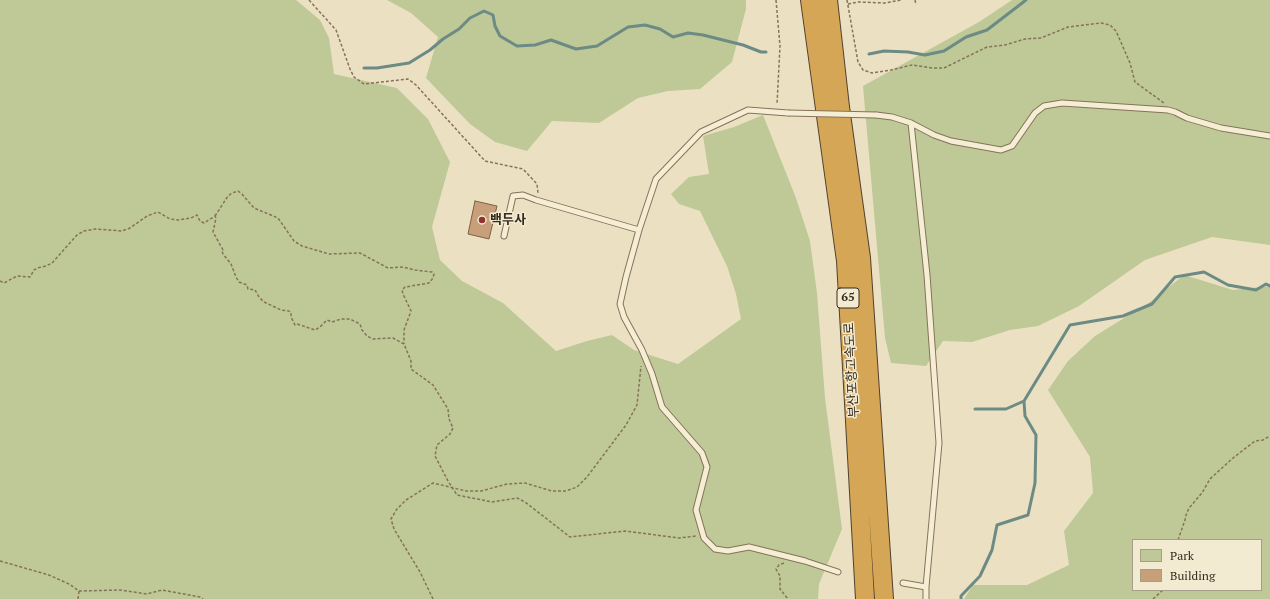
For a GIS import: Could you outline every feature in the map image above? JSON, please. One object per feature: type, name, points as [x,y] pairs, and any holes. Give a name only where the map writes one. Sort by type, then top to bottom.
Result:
[{"type":"highway","name":"부산포항고속도로","points":[[810,0],[846,261],[865,599]]},
{"type":"highway","name":"부산포항고속도로","points":[[828,0],[840,107],[861,258],[884,599]]},
{"type":"lane","points":[[838,572],[806,561],[750,547],[728,551],[715,549],[704,538],[696,510],[707,467],[702,453],[662,407],[652,374],[642,350],[624,317],[620,304],[626,276],[656,179],[701,132],[748,110],[788,113],[876,115],[892,117],[911,123],[934,135],[951,141],[1001,150],[1012,146],[1035,113],[1044,106],[1062,103],[1168,110],[1187,118],[1221,128],[1270,136]]},
{"type":"lane","points":[[911,123],[927,275],[939,443],[926,599]]},
{"type":"lane","points":[[504,236],[513,196],[523,195],[639,230]]},
{"type":"lane","points":[[903,583],[926,587]]},
{"type":"path","points":[[309,0],[336,30],[354,77],[364,84],[408,80],[416,85],[485,161],[523,169],[537,184],[539,201]]},
{"type":"path","points":[[776,0],[780,46],[776,112]]},
{"type":"path","points":[[847,0],[858,62],[863,70],[872,73],[891,70],[912,64],[932,68],[944,68],[987,47],[1005,45],[1025,39],[1041,38],[1068,27],[1101,24],[1110,25],[1120,38],[1135,82],[1166,104],[1168,110]]},
{"type":"path","points":[[848,4],[858,2],[885,3],[901,0]]},
{"type":"path","points":[[915,0],[916,5]]},
{"type":"path","points":[[0,281],[4,283],[17,276],[30,277],[37,268],[52,263],[77,235],[84,231],[95,229],[122,230],[130,228],[147,216],[158,212],[170,219],[178,220],[191,218],[197,215],[200,221],[204,223],[215,216],[228,196],[235,192],[240,192],[254,208],[278,218],[294,241],[302,246],[329,254],[360,253],[388,268],[403,267],[432,272],[434,274],[429,283],[405,287],[402,290],[402,294],[411,311],[404,330],[404,344],[411,361],[411,369],[433,385],[448,409],[449,418],[453,428],[450,434],[437,445],[435,456],[457,495],[492,502],[517,498],[525,502],[570,537],[625,531],[679,538],[703,535]]},
{"type":"path","points":[[215,216],[216,218],[213,232],[223,250],[223,254],[231,264],[239,282],[248,285],[248,289],[255,290],[264,302],[291,313],[291,317],[295,325],[297,324],[315,330],[327,320],[332,322],[341,319],[350,319],[360,324],[362,330],[367,336],[373,339],[393,338],[404,344]]},
{"type":"path","points":[[433,599],[420,572],[394,529],[391,519],[397,509],[406,500],[433,483],[466,491],[480,491],[507,484],[525,483],[552,491],[566,491],[577,487],[587,477],[626,425],[637,405],[642,350]]},
{"type":"path","points":[[1178,539],[1189,508],[1202,493],[1210,479],[1233,458],[1255,441],[1263,440],[1270,436]]},
{"type":"path","points":[[0,561],[49,575],[69,584],[79,591],[120,590],[147,594],[162,590],[200,597],[203,599]]},
{"type":"path","points":[[788,599],[780,589],[780,576],[776,569],[779,564],[806,561]]},
{"type":"path","points":[[78,599],[79,591]]},
{"type":"path","points":[[1153,599],[1162,591]]},
{"type":"green space","points":[[0,0],[296,0],[320,20],[329,38],[334,74],[397,88],[428,119],[450,162],[432,227],[440,260],[462,281],[503,303],[556,351],[612,335],[634,350],[678,364],[741,319],[736,294],[727,266],[700,211],[679,204],[671,194],[689,177],[709,174],[703,136],[734,127],[763,115],[796,198],[810,241],[817,293],[825,398],[842,529],[819,584],[818,599],[0,599]]},
{"type":"green space","points":[[387,0],[746,0],[746,9],[732,62],[700,89],[668,91],[638,98],[599,123],[552,121],[527,151],[495,142],[470,124],[426,78],[438,37],[411,13]]},
{"type":"green space","points":[[1012,0],[1270,0],[1270,245],[1212,237],[1145,260],[1079,306],[1038,326],[1010,330],[972,342],[943,341],[926,366],[891,363],[885,338],[863,86],[979,22]]},
{"type":"green space","points":[[1184,275],[1233,290],[1270,286],[1270,599],[964,599],[973,585],[1027,585],[1069,565],[1064,531],[1093,493],[1090,457],[1048,390],[1068,361],[1095,336],[1150,302]]},
{"type":"building","name":"백두사","points":[[475,201],[497,206],[489,239],[468,234]]},
{"type":"waterway","points":[[869,54],[884,51],[908,52],[925,55],[944,51],[966,37],[987,30],[1026,0]]},
{"type":"waterway","points":[[364,68],[377,68],[409,63],[459,29],[470,18],[484,11],[493,15],[495,26],[500,36],[517,46],[535,45],[551,40],[576,49],[597,46],[628,27],[645,25],[660,29],[673,37],[688,33],[703,35],[743,45],[761,52],[766,52]]},
{"type":"waterway","points":[[975,409],[1006,409],[1024,401],[1070,325],[1123,316],[1152,304],[1175,277],[1204,272],[1228,285],[1256,290],[1266,284],[1270,286]]},
{"type":"waterway","points":[[961,599],[961,596],[980,576],[992,550],[997,525],[1028,515],[1035,483],[1036,435],[1025,416],[1024,401]]},
{"type":"place","name":"백두사","points":[[482,220]]}]
